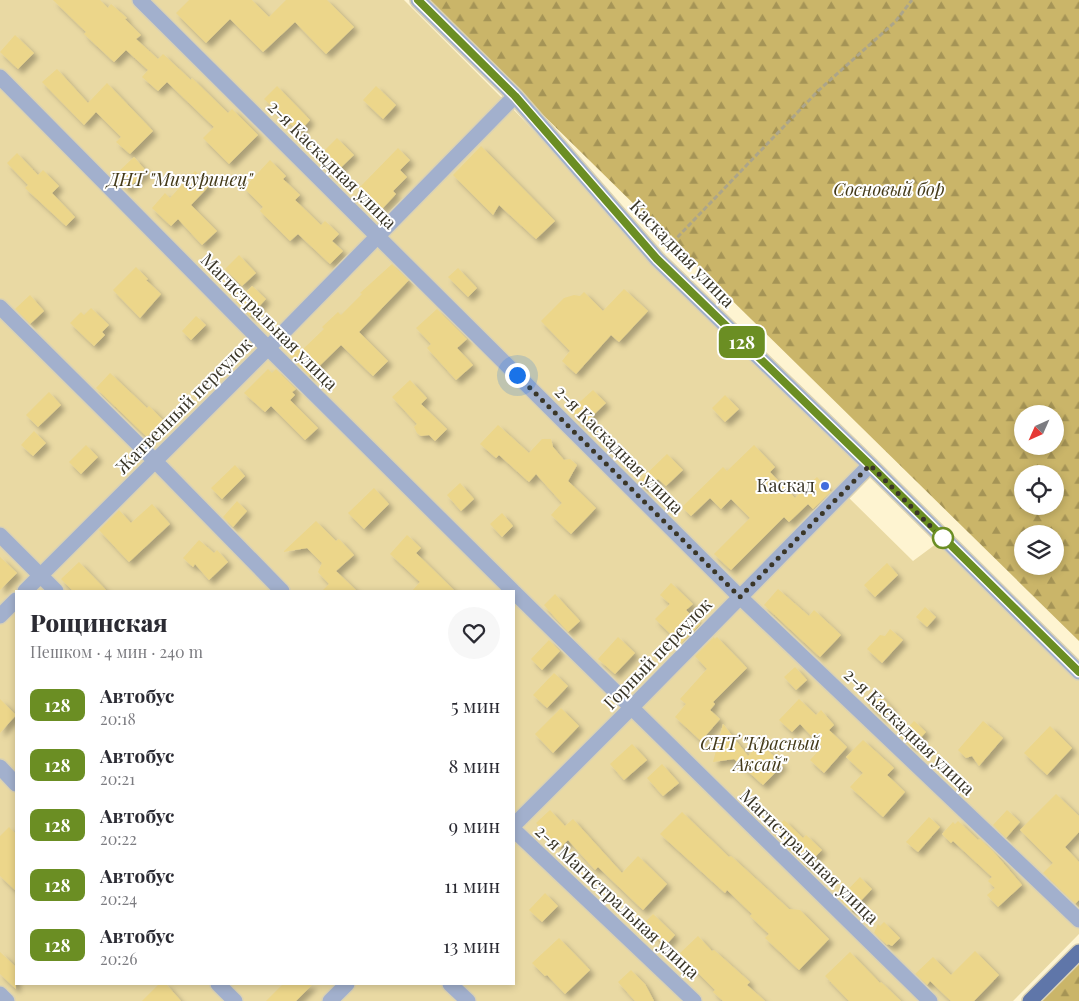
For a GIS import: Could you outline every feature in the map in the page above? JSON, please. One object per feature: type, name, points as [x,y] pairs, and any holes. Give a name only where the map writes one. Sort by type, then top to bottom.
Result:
[{"type":"main road","points":[[1030,1001],[1079,952]]},
{"type":"street","name":"2-я Каскадная улица","points":[[140,0],[740,597],[1079,920]]},
{"type":"street","name":"Каскадная улица","points":[[418,0],[515,96],[657,259],[870,465],[1079,672]]},
{"type":"street","name":"Магистральная улица","points":[[0,77],[268,348],[513,590]]},
{"type":"street","name":"Жатвенный переулок","points":[[26,590],[268,348],[515,96]]},
{"type":"street","points":[[0,308],[155,461],[281,590]]},
{"type":"street","name":"Горный переулок","points":[[515,824],[870,465]]},
{"type":"street","points":[[0,535],[55,590]]},
{"type":"street","name":"Магистральная улица","points":[[515,592],[930,1001]]},
{"type":"street","points":[[0,616],[15,601]]},
{"type":"street","points":[[0,767],[15,783]]},
{"type":"street","name":"2-я Магистральная улица","points":[[515,831],[694,1001]]},
{"type":"street","points":[[219,985],[235,1001]]},
{"type":"street","points":[[330,1001],[346,985]]},
{"type":"street","points":[[451,985],[468,1001]]},
{"type":"street","points":[[0,994],[7,1001]]},
{"type":"path","points":[[657,259],[819,90],[895,22],[912,0]]},
{"type":"green space","name":"СНТ \"Красный Аксай\"","points":[[0,0],[404,0],[511,107],[657,259],[870,465],[847,496],[913,561],[940,541],[1079,679],[1079,934],[1013,1001],[0,1001]]},
{"type":"green space","name":"Сосновый бор","points":[[426,0],[1079,0],[1079,641]]},
{"type":"green space","points":[[1079,959],[1079,1001],[1037,1001]]},
{"type":"building","points":[[53,0],[100,0],[108,8],[111,4],[127,18],[125,19],[141,35],[136,39],[158,59],[163,54],[191,80],[192,78],[228,113],[232,109],[258,135],[229,164],[203,138],[214,127],[167,82],[158,91],[142,77],[148,70],[126,50],[114,62],[84,34],[86,32]]},
{"type":"building","points":[[189,0],[252,0],[269,17],[286,0],[327,0],[354,27],[326,54],[295,22],[263,52],[230,19],[206,43],[176,13]]},
{"type":"building","points":[[15,35],[34,53],[18,69],[0,52]]},
{"type":"building","points":[[57,69],[88,103],[107,83],[153,131],[130,154],[116,142],[121,137],[96,112],[84,125],[42,82]]},
{"type":"building","points":[[277,86],[310,120],[299,132],[264,99]]},
{"type":"building","points":[[376,86],[396,105],[383,119],[363,100]]},
{"type":"building","points":[[337,138],[354,155],[333,175],[317,158]]},
{"type":"building","points":[[481,146],[555,221],[536,239],[499,205],[493,215],[453,175]]},
{"type":"building","points":[[398,148],[410,160],[400,170],[407,177],[393,191],[396,194],[382,209],[360,187]]},
{"type":"building","points":[[17,153],[38,175],[43,170],[59,186],[52,193],[75,217],[66,226],[25,188],[28,185],[7,163]]},
{"type":"building","points":[[134,157],[147,172],[127,189],[115,175]]},
{"type":"building","points":[[270,160],[286,176],[283,179],[300,195],[295,200],[321,225],[325,221],[339,234],[332,241],[343,251],[330,264],[298,234],[290,241],[260,211],[263,207],[244,188]]},
{"type":"building","points":[[195,171],[210,185],[191,205],[217,231],[202,245],[178,219],[171,226],[152,208],[165,193],[170,198]]},
{"type":"building","points":[[239,255],[256,273],[242,286],[225,269]]},
{"type":"building","points":[[392,264],[409,280],[359,332],[388,361],[373,376],[341,345],[309,376],[290,356],[299,348],[301,351],[324,329],[322,327],[338,312],[341,315],[362,294],[360,293]]},
{"type":"building","points":[[136,267],[161,294],[140,318],[113,290]]},
{"type":"building","points":[[458,268],[477,288],[468,297],[448,277]]},
{"type":"building","points":[[252,286],[266,299],[250,316],[236,302]]},
{"type":"building","points":[[624,289],[648,311],[619,342],[611,335],[576,374],[562,361],[570,351],[541,321],[564,298],[574,295],[580,296],[584,292],[603,311]]},
{"type":"building","points":[[30,295],[44,311],[30,324],[15,309]]},
{"type":"building","points":[[91,308],[109,325],[102,332],[105,335],[94,346],[70,323],[81,312],[84,315]]},
{"type":"building","points":[[437,309],[467,339],[457,348],[473,365],[456,380],[427,348],[431,344],[416,328]]},
{"type":"building","points":[[196,316],[206,325],[191,340],[182,331]]},
{"type":"building","points":[[268,369],[272,373],[276,369],[296,389],[292,392],[295,395],[290,400],[318,428],[305,440],[271,406],[265,412],[244,393]]},
{"type":"building","points":[[110,373],[147,408],[149,406],[163,420],[147,437],[96,388]]},
{"type":"building","points":[[410,380],[427,398],[421,404],[447,429],[435,441],[429,435],[421,436],[417,433],[414,427],[417,424],[392,397]]},
{"type":"building","points":[[593,390],[606,403],[584,424],[571,410]]},
{"type":"building","points":[[49,392],[61,405],[38,427],[26,415]]},
{"type":"building","points":[[725,395],[739,409],[725,422],[712,408]]},
{"type":"building","points":[[498,425],[529,453],[542,439],[551,439],[553,447],[564,460],[570,459],[577,465],[568,481],[596,508],[571,534],[551,515],[562,503],[536,474],[529,482],[499,455],[496,458],[480,444]]},
{"type":"building","points":[[34,431],[46,443],[33,456],[21,445]]},
{"type":"building","points":[[86,445],[98,457],[81,474],[69,462]]},
{"type":"building","points":[[754,445],[775,467],[770,472],[795,498],[817,477],[831,492],[813,509],[808,504],[789,522],[784,517],[731,570],[714,554],[750,518],[731,499],[721,509],[710,498],[691,516],[682,507],[723,467],[727,471]]},
{"type":"building","points":[[667,454],[683,470],[666,486],[658,479],[643,487],[638,482]]},
{"type":"building","points":[[235,465],[245,476],[222,499],[211,488]]},
{"type":"building","points":[[460,483],[474,499],[461,511],[447,495]]},
{"type":"building","points":[[374,488],[389,504],[364,529],[348,513]]},
{"type":"building","points":[[237,501],[247,511],[233,527],[223,517]]},
{"type":"building","points":[[152,504],[170,524],[129,562],[99,530],[119,510],[131,523]]},
{"type":"building","points":[[502,513],[513,526],[502,537],[490,524]]},
{"type":"building","points":[[316,521],[336,541],[339,539],[354,555],[336,571],[356,590],[323,590],[329,584],[318,572],[322,563],[307,548],[283,552]]},
{"type":"building","points":[[407,535],[421,548],[416,553],[454,590],[413,590],[420,582],[390,554]]},
{"type":"building","points":[[199,540],[214,553],[217,550],[228,562],[209,580],[195,564],[193,567],[183,558]]},
{"type":"building","points":[[0,557],[17,573],[0,590]]},
{"type":"building","points":[[79,562],[106,590],[72,590],[61,579]]},
{"type":"building","points":[[887,563],[898,575],[875,597],[864,585]]},
{"type":"building","points":[[671,583],[693,604],[686,610],[700,624],[681,644],[655,619],[670,604],[660,595]]},
{"type":"building","points":[[778,589],[809,616],[814,610],[841,635],[820,657],[764,605]]},
{"type":"building","points":[[555,594],[580,621],[568,632],[544,605]]},
{"type":"building","points":[[925,607],[936,617],[927,627],[916,617]]},
{"type":"building","points":[[890,629],[903,640],[882,663],[867,649],[880,635],[885,636]]},
{"type":"building","points":[[618,637],[635,653],[615,674],[598,659]]},
{"type":"building","points":[[714,637],[715,639],[717,637],[747,668],[713,702],[715,704],[710,710],[720,719],[701,741],[675,717],[686,704],[680,699],[707,669],[695,656]]},
{"type":"building","points":[[549,640],[560,651],[542,670],[531,659]]},
{"type":"building","points":[[795,667],[807,680],[796,690],[784,677]]},
{"type":"building","points":[[554,673],[568,686],[547,708],[533,695]]},
{"type":"building","points":[[875,690],[893,709],[883,718],[865,699]]},
{"type":"building","points":[[0,699],[15,716],[0,733]]},
{"type":"building","points":[[799,699],[816,715],[821,710],[834,725],[829,730],[847,747],[824,773],[810,760],[822,747],[800,724],[792,732],[779,720]]},
{"type":"building","points":[[561,708],[579,726],[553,753],[535,734]]},
{"type":"building","points":[[914,721],[926,732],[912,747],[900,736]]},
{"type":"building","points":[[983,721],[1003,738],[979,766],[972,756],[966,758],[958,750]]},
{"type":"building","points":[[723,724],[748,756],[760,743],[783,765],[763,785],[734,759],[713,762]]},
{"type":"building","points":[[1050,726],[1072,748],[1047,775],[1024,753]]},
{"type":"building","points":[[863,740],[894,768],[887,775],[905,792],[883,817],[850,787],[863,773],[846,757]]},
{"type":"building","points":[[632,744],[647,760],[624,780],[610,764]]},
{"type":"building","points":[[662,764],[679,783],[663,796],[647,778]]},
{"type":"building","points":[[1056,794],[1079,816],[1079,832],[1065,847],[1079,862],[1079,900],[1075,904],[1043,873],[1053,863],[1020,830]]},
{"type":"building","points":[[550,810],[565,826],[573,819],[622,873],[638,856],[667,884],[643,910],[598,867],[595,870],[568,840],[560,848],[536,823]]},
{"type":"building","points":[[1007,810],[1020,822],[1006,838],[993,825]]},
{"type":"building","points":[[682,812],[729,857],[731,856],[789,909],[800,910],[829,939],[799,970],[765,938],[769,934],[750,916],[752,914],[727,890],[725,893],[660,834]]},
{"type":"building","points":[[929,817],[940,827],[918,852],[906,842]]},
{"type":"building","points":[[784,820],[803,838],[806,835],[822,850],[806,866],[772,833]]},
{"type":"building","points":[[958,821],[993,851],[1022,885],[998,907],[987,895],[995,888],[988,881],[992,877],[953,841],[951,843],[942,834],[953,822],[955,824]]},
{"type":"building","points":[[9,827],[15,833],[15,890],[0,876],[0,836]]},
{"type":"building","points":[[860,877],[872,889],[851,911],[839,899]]},
{"type":"building","points":[[545,893],[558,906],[542,922],[529,910]]},
{"type":"building","points":[[653,914],[675,935],[665,946],[643,924]]},
{"type":"building","points":[[884,922],[900,938],[892,946],[887,945],[874,933],[878,924],[880,926]]},
{"type":"building","points":[[698,936],[712,951],[714,950],[750,982],[747,985],[765,1001],[723,1001],[713,992],[715,990],[679,954]]},
{"type":"building","points":[[559,938],[590,970],[565,994],[547,975],[545,976],[532,963]]},
{"type":"building","points":[[975,951],[999,975],[974,1001],[951,1001],[930,981],[927,985],[915,974],[933,957],[951,975]]},
{"type":"building","points":[[0,952],[15,966],[16,989],[0,974]]},
{"type":"building","points":[[850,952],[880,983],[901,1001],[849,1001],[825,976]]},
{"type":"building","points":[[631,970],[645,984],[654,1001],[635,1001],[618,982]]},
{"type":"building","points":[[158,985],[167,985],[181,1001],[142,1001]]},
{"type":"building","points":[[282,985],[312,985],[296,1001],[266,1001]]},
{"type":"bus line","name":"128","points":[[418,0],[515,96],[657,259],[870,465],[1079,672]]},
{"type":"place","name":"Каскад","points":[[825,486]]},
{"type":"route","points":[[517,375],[740,597],[870,465],[944,540],[943,538]]},
{"type":"park label","name":"ДНТ \"Мичуринец\"","points":[[180,180]]}]
